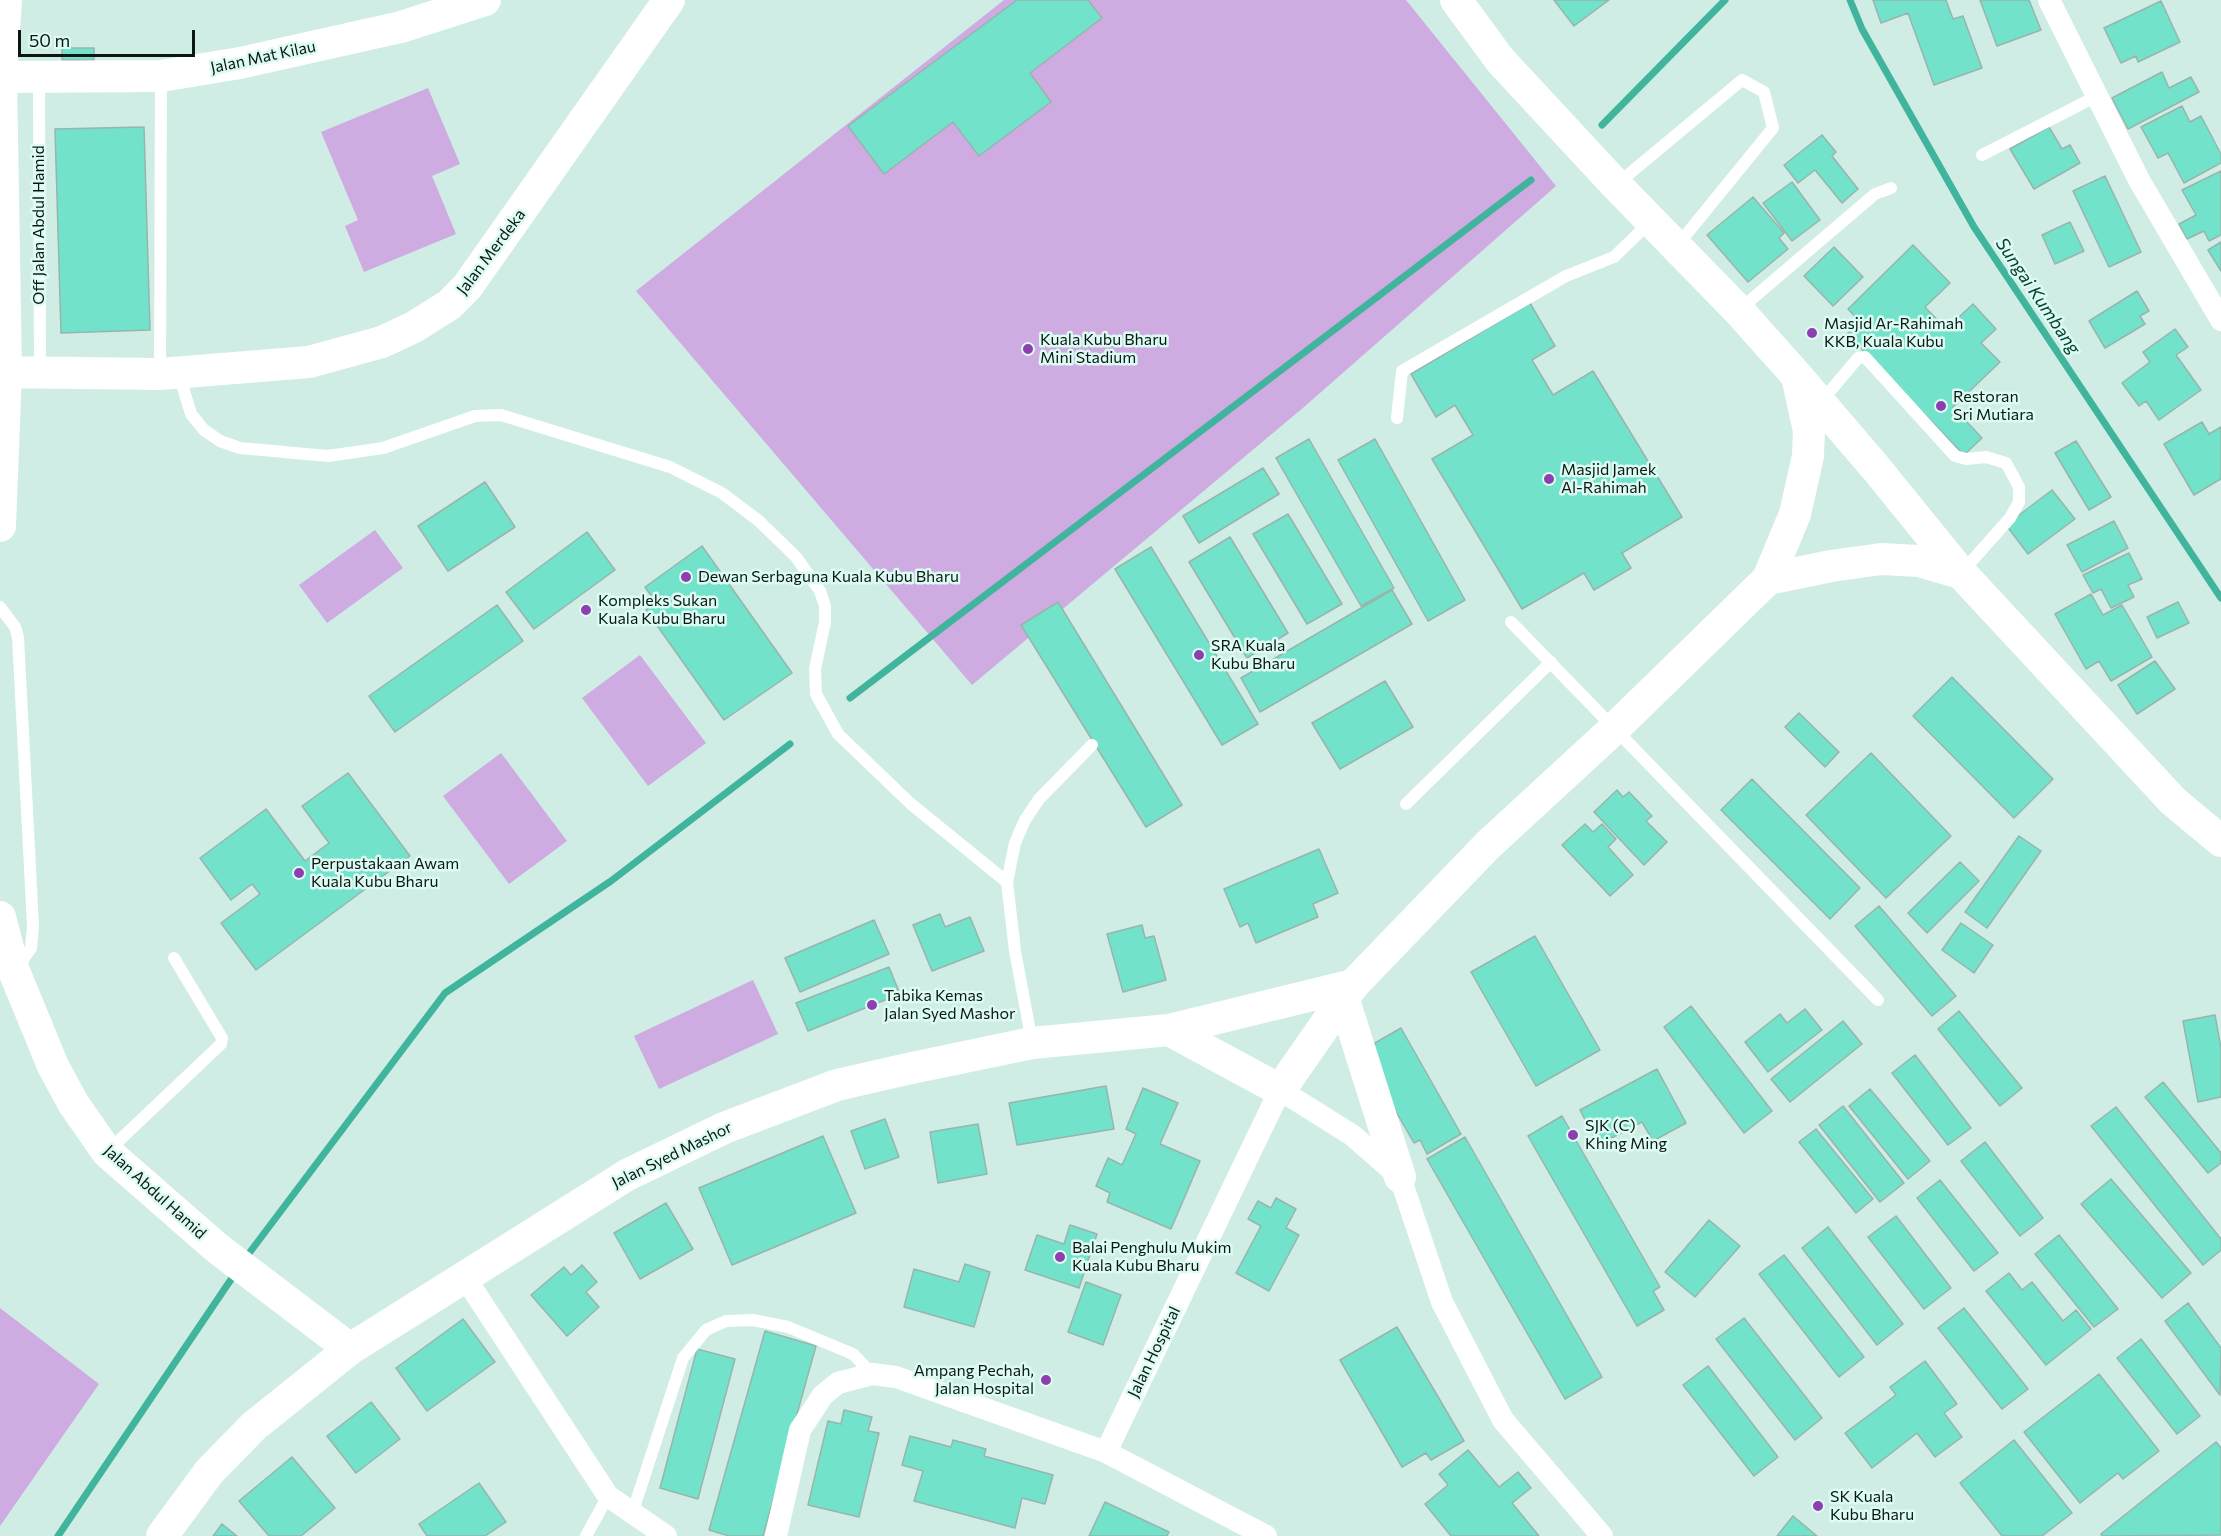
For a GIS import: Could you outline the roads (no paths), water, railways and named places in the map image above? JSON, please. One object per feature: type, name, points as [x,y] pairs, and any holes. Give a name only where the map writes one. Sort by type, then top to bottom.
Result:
[{"type":"street","points":[[0,526],[3,372],[1,77],[6,0]]},
{"type":"street","name":"Jalan Mat Kilau","points":[[1,77],[160,76],[240,63],[360,37],[401,27],[485,0]]},
{"type":"street","name":"Jalan Merdeka","points":[[3,372],[169,373],[309,362],[382,342],[414,327],[449,305],[483,267],[669,0]]},
{"type":"street","points":[[1456,0],[1500,60],[1651,222],[1739,311],[1797,376],[1961,573],[2173,801],[2221,841]]},
{"type":"street","points":[[2049,0],[2139,180],[2221,320]]},
{"type":"street","points":[[1280,1090],[1348,991],[1488,845],[1615,728],[1768,579],[1795,514],[1808,456],[1809,431],[1797,376]]},
{"type":"street","points":[[1768,579],[1831,566],[1881,559],[1918,561],[1961,573]]},
{"type":"street","name":"Jalan Abdul Hamid","points":[[0,917],[14,971],[53,1066],[73,1103],[107,1152],[217,1248],[350,1349]]},
{"type":"street","points":[[1348,991],[1400,1177],[1442,1302],[1503,1420],[1602,1536]]},
{"type":"street","name":"Jalan Syed Mashor","points":[[162,1536],[209,1472],[254,1426],[350,1349],[627,1175],[724,1128],[837,1085],[1032,1043],[1169,1030],[1348,991]]},
{"type":"street","points":[[1169,1030],[1280,1090],[1352,1135],[1400,1177]]},
{"type":"street","name":"Jalan Hospital","points":[[1106,1452],[1280,1090]]},
{"type":"street","points":[[464,1276],[608,1496],[666,1536]]},
{"type":"street","points":[[776,1536],[800,1430],[823,1395],[838,1383],[872,1374],[896,1377],[1106,1452],[1266,1536]]},
{"type":"lane","points":[[160,76],[169,373],[191,414],[204,430],[220,441],[240,448],[328,456],[383,448],[475,416],[501,415],[670,467],[722,493],[759,521],[789,550],[820,591],[825,606],[825,622],[815,669],[816,694],[822,709],[838,734],[911,804],[1007,882]]},
{"type":"lane","name":"Off Jalan Abdul Hamid","points":[[39,77],[40,373]]},
{"type":"lane","points":[[1616,185],[1742,80],[1764,92],[1773,128],[1676,247]]},
{"type":"lane","points":[[1982,155],[2097,96]]},
{"type":"lane","points":[[1739,311],[1875,194],[1891,188]]},
{"type":"lane","points":[[1398,418],[1402,371],[1566,276],[1614,257],[1651,222]]},
{"type":"lane","points":[[1819,404],[1858,358],[1865,357],[1955,456],[1966,459],[1986,457],[2006,463],[2019,487],[2019,502],[2010,518],[1961,573]]},
{"type":"lane","points":[[0,608],[15,627],[18,637],[33,926],[31,948],[14,971]]},
{"type":"lane","points":[[1511,622],[1878,1000]]},
{"type":"lane","points":[[1406,804],[1551,662]]},
{"type":"lane","points":[[1032,1043],[1015,951],[1007,882],[1015,843],[1025,819],[1039,799],[1092,745]]},
{"type":"lane","points":[[107,1152],[221,1044],[222,1038],[174,958]]},
{"type":"lane","points":[[632,1514],[683,1358],[706,1330],[726,1321],[753,1320],[788,1327],[853,1354],[872,1374]]},
{"type":"lane","points":[[586,1536],[608,1496]]},
{"type":"waterway","points":[[1602,125],[1725,0]]},
{"type":"waterway","name":"Sungai Kumbang","points":[[1850,0],[1862,29],[1974,227],[2221,598]]},
{"type":"waterway","points":[[850,698],[1531,180]]},
{"type":"waterway","points":[[244,1260],[445,993],[611,881],[790,744]]},
{"type":"waterway","points":[[58,1536],[236,1272]]},
{"type":"place","name":"Masjid Ar-Rahimah KKB, Kuala Kubu","points":[[1812,333]]},
{"type":"place","name":"Kuala Kubu Bharu Mini Stadium","points":[[1028,349]]},
{"type":"place","name":"Restoran Sri Mutiara","points":[[1941,406]]},
{"type":"place","name":"Masjid Jamek Al-Rahimah","points":[[1549,479]]},
{"type":"place","name":"Dewan Serbaguna Kuala Kubu Bharu","points":[[686,577]]},
{"type":"place","name":"Kompleks Sukan Kuala Kubu Bharu","points":[[586,610]]},
{"type":"place","name":"SRA Kuala Kubu Bharu","points":[[1199,655]]},
{"type":"place","name":"Perpustakaan Awam Kuala Kubu Bharu","points":[[299,873]]},
{"type":"place","name":"Tabika Kemas Jalan Syed Mashor","points":[[872,1005]]},
{"type":"place","name":"SJK (C) Khing Ming","points":[[1573,1135]]},
{"type":"place","name":"Balai Penghulu Mukim Kuala Kubu Bharu","points":[[1060,1257]]},
{"type":"place","name":"Ampang Pechah, Jalan Hospital","points":[[1046,1380]]},
{"type":"place","name":"SK Kuala Kubu Bharu","points":[[1818,1506]]}]
